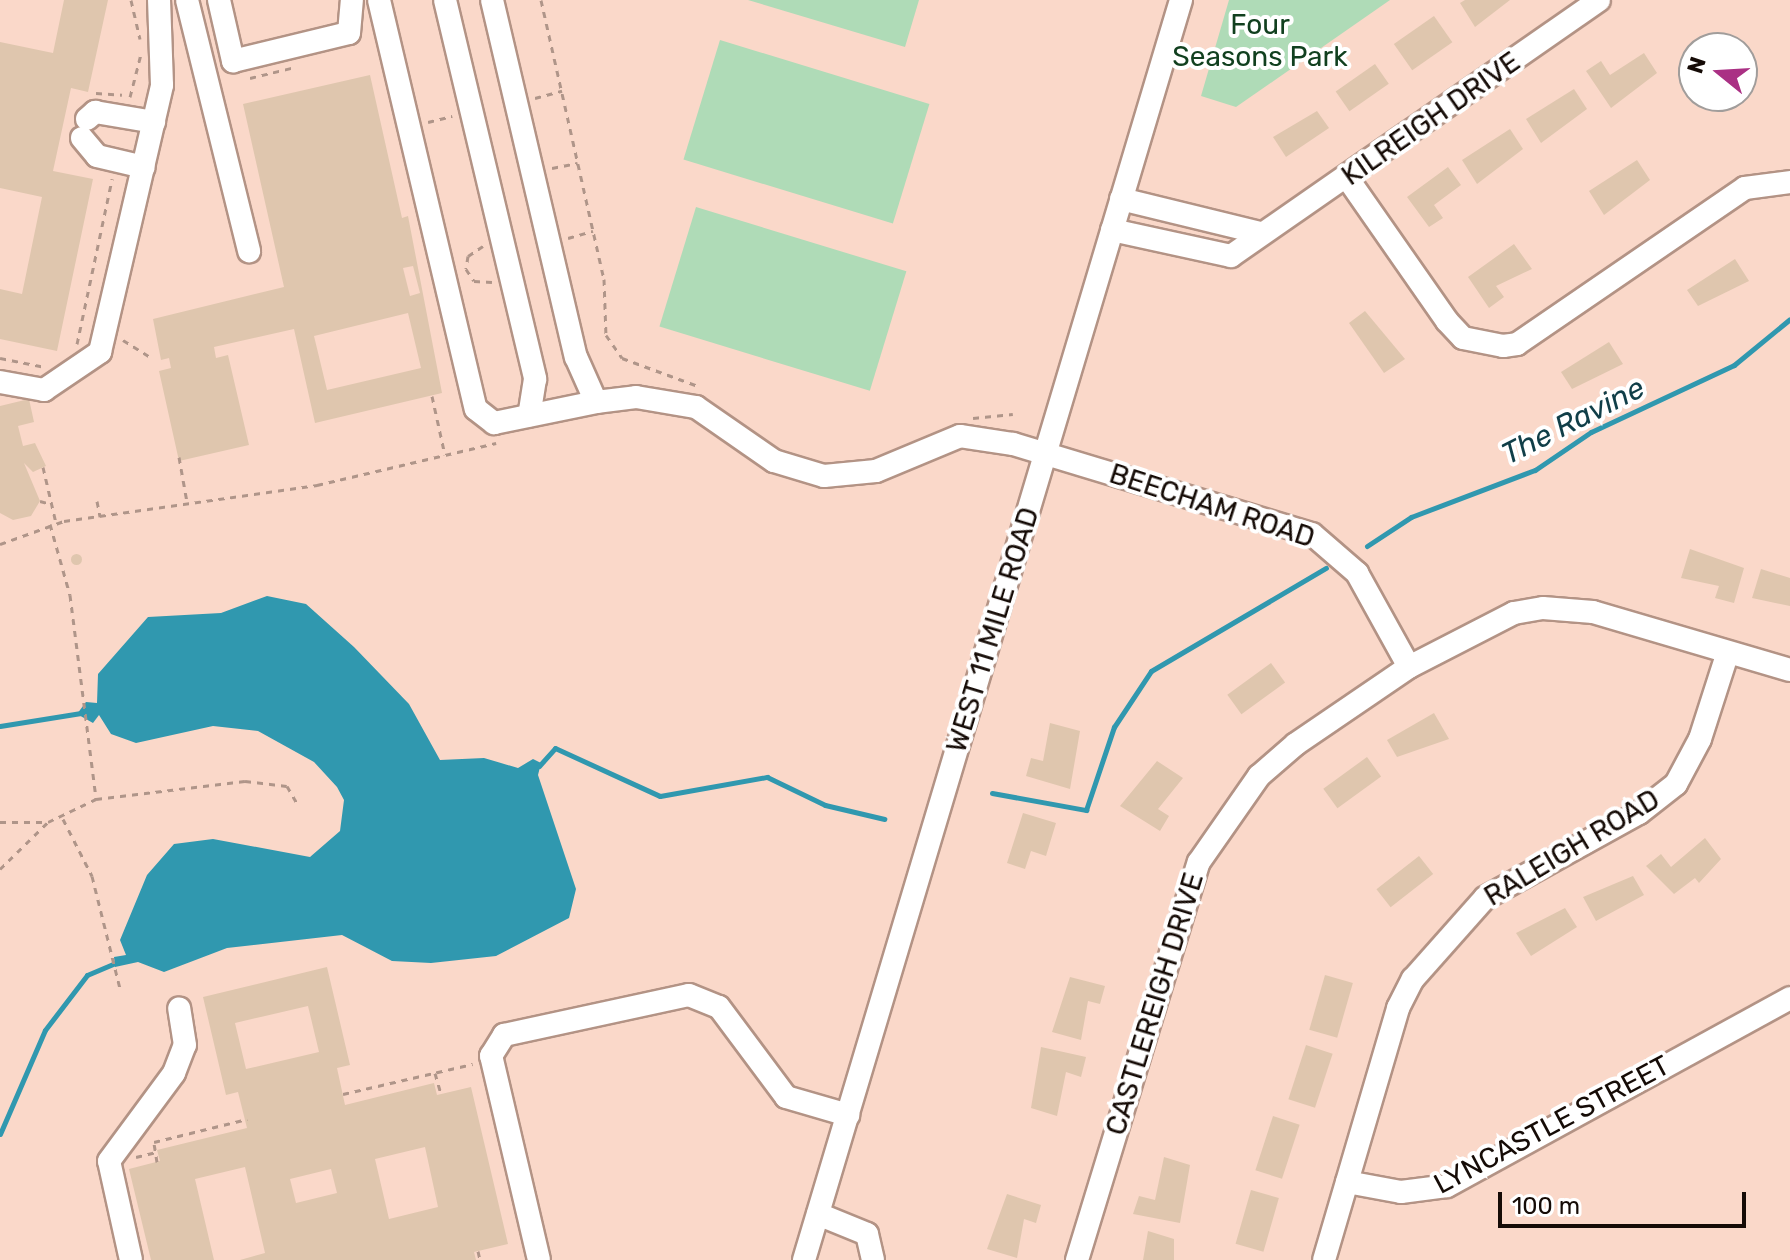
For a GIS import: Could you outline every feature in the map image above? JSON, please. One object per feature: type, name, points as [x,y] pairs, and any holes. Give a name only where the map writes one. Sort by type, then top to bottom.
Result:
[{"type":"street","points":[[0,382],[44,390],[64,383],[100,352],[154,122],[165,37],[160,0]]},
{"type":"street","points":[[187,0],[249,251]]},
{"type":"street","points":[[219,0],[233,61],[349,33],[352,0]]},
{"type":"street","name":"BEECHAM ROAD","points":[[379,0],[476,409],[494,423],[636,397],[696,407],[774,461],[824,476],[876,471],[960,436],[1045,454],[1321,539],[1357,573],[1409,667]]},
{"type":"street","points":[[445,0],[535,379],[529,416]]},
{"type":"street","points":[[492,0],[583,383],[596,402]]},
{"type":"street","name":"WEST 11 MILE ROAD","points":[[804,1260],[1181,0]]},
{"type":"street","name":"KILREIGH DRIVE","points":[[1112,230],[1231,256],[1260,233],[1348,179],[1599,0]]},
{"type":"street","points":[[144,167],[97,156],[87,120],[95,112],[154,122]]},
{"type":"street","points":[[1348,179],[1447,321],[1463,338],[1503,346],[1517,344],[1745,188],[1790,182]]},
{"type":"street","points":[[1121,199],[1260,233]]},
{"type":"street","name":"CASTLEREIGH DRIVE","points":[[1077,1260],[1199,862],[1259,776],[1409,667],[1514,613],[1564,607],[1790,670]]},
{"type":"street","name":"RALEIGH ROAD","points":[[1324,1260],[1398,1008],[1436,945],[1485,898],[1639,813],[1676,784],[1700,739],[1728,652]]},
{"type":"street","points":[[539,1260],[492,1060],[504,1035],[689,995],[719,1007],[786,1097],[848,1115]]},
{"type":"street","name":"LYNCASTLE STREET","points":[[1347,1182],[1401,1192],[1447,1186],[1790,998]]},
{"type":"street","points":[[131,1260],[109,1161],[174,1073],[185,1045],[179,1008]]},
{"type":"street","points":[[818,1214],[867,1234],[873,1260]]},
{"type":"path","points":[[87,120],[98,90],[130,97],[142,48],[131,0]]},
{"type":"path","points":[[541,0],[593,231],[613,347],[622,358],[709,394]]},
{"type":"path","points":[[516,102],[562,91]]},
{"type":"path","points":[[409,126],[471,111]]},
{"type":"path","points":[[532,172],[578,163]]},
{"type":"path","points":[[75,349],[113,171],[103,169]]},
{"type":"path","points":[[549,243],[593,231]]},
{"type":"path","points":[[503,243],[479,247],[466,269],[474,281],[511,278]]},
{"type":"path","points":[[0,358],[57,366]]},
{"type":"path","points":[[432,396],[445,455]]},
{"type":"path","points":[[965,420],[1013,414]]},
{"type":"path","points":[[0,536],[1,543],[50,524],[317,485],[503,441]]},
{"type":"path","points":[[179,457],[188,503]]},
{"type":"path","points":[[43,467],[56,523]]},
{"type":"path","points":[[40,501],[51,504]]},
{"type":"path","points":[[97,501],[100,517]]},
{"type":"path","points":[[50,524],[70,595],[84,724],[96,799]]},
{"type":"path","points":[[0,822],[48,822],[63,819],[96,799],[245,781],[287,786],[297,803]]},
{"type":"path","points":[[63,819],[92,876],[110,971],[120,988]]},
{"type":"path","points":[[0,869],[48,822]]},
{"type":"path","points":[[343,1094],[492,1060]]},
{"type":"path","points":[[435,1073],[441,1094]]},
{"type":"path","points":[[157,1162],[154,1142],[247,1119]]},
{"type":"path","points":[[478,1251],[480,1260]]},
{"type":"green space","points":[[748,0],[919,0],[905,47]]},
{"type":"green space","name":"Four Seasons Park","points":[[1229,0],[1390,0],[1236,107],[1201,96]]},
{"type":"green space","points":[[720,40],[929,104],[893,224],[683,160]]},
{"type":"green space","points":[[696,207],[906,271],[870,391],[659,327]]},
{"type":"water","points":[[267,596],[306,604],[354,647],[409,704],[440,760],[484,758],[518,768],[533,759],[541,763],[538,775],[576,889],[569,918],[496,956],[431,963],[392,961],[342,935],[227,948],[164,972],[138,962],[115,967],[114,957],[126,955],[120,940],[147,875],[174,844],[213,839],[310,857],[340,831],[344,800],[337,787],[314,762],[258,731],[213,726],[136,743],[111,734],[99,715],[93,723],[77,714],[86,702],[97,703],[98,674],[148,617],[221,613]]},
{"type":"building","points":[[64,0],[108,0],[88,92],[71,88],[53,171],[93,179],[57,351],[0,339],[0,289],[22,294],[42,197],[0,188],[0,42],[53,53]]},
{"type":"building","points":[[1465,0],[1510,0],[1475,27],[1460,3]]},
{"type":"building","points":[[1434,16],[1452,42],[1412,70],[1394,44]]},
{"type":"building","points":[[1644,53],[1657,73],[1611,108],[1586,71],[1601,61],[1610,75]]},
{"type":"building","points":[[1375,64],[1389,84],[1349,111],[1336,92]]},
{"type":"building","points":[[370,75],[402,218],[408,216],[442,393],[315,423],[294,329],[214,347],[216,358],[228,355],[249,445],[179,461],[159,371],[171,368],[169,358],[161,360],[153,319],[284,287],[243,104]],"holes":[[[413,266],[420,293],[410,296],[403,268]],[[408,313],[421,368],[327,390],[314,336]]]},
{"type":"building","points":[[1574,89],[1587,109],[1541,143],[1526,119]]},
{"type":"building","points":[[1317,111],[1329,128],[1286,157],[1273,137]]},
{"type":"building","points":[[1510,129],[1523,149],[1477,184],[1462,160]]},
{"type":"building","points":[[1637,160],[1650,180],[1604,215],[1589,191]]},
{"type":"building","points":[[1448,167],[1461,185],[1434,205],[1443,218],[1429,227],[1407,197]]},
{"type":"building","points":[[1514,244],[1532,269],[1496,286],[1504,297],[1489,308],[1468,277]]},
{"type":"building","points":[[1735,259],[1749,281],[1698,306],[1687,290]]},
{"type":"building","points":[[1365,311],[1405,359],[1384,373],[1349,323]]},
{"type":"building","points":[[1609,342],[1623,364],[1572,389],[1561,372]]},
{"type":"building","points":[[29,399],[34,422],[18,426],[23,446],[35,443],[46,466],[33,472],[24,463],[40,501],[31,516],[13,520],[0,513],[0,406]]},
{"type":"building","points":[[1690,549],[1744,568],[1734,603],[1715,598],[1719,586],[1681,578]]},
{"type":"building","points":[[76,553],[82,559],[76,565],[70,559]]},
{"type":"building","points":[[1761,569],[1790,578],[1790,606],[1752,598]]},
{"type":"building","points":[[1271,663],[1285,682],[1241,714],[1227,695]]},
{"type":"building","points":[[1434,713],[1449,739],[1397,757],[1387,740]]},
{"type":"building","points":[[1050,723],[1080,731],[1070,789],[1026,776],[1031,758],[1043,761]]},
{"type":"building","points":[[1367,757],[1381,776],[1337,808],[1323,789]]},
{"type":"building","points":[[1157,761],[1183,778],[1158,809],[1169,816],[1160,831],[1120,806]]},
{"type":"building","points":[[1023,813],[1056,823],[1046,856],[1031,851],[1025,869],[1007,863]]},
{"type":"building","points":[[1705,838],[1721,859],[1699,883],[1695,878],[1674,894],[1646,866],[1661,854],[1671,867]]},
{"type":"building","points":[[1419,856],[1433,874],[1391,907],[1376,889]]},
{"type":"building","points":[[1633,876],[1644,895],[1596,921],[1583,897]]},
{"type":"building","points":[[1565,908],[1577,927],[1531,956],[1516,933]]},
{"type":"building","points":[[327,967],[350,1065],[337,1068],[345,1105],[434,1083],[437,1095],[471,1087],[508,1244],[474,1252],[476,1260],[240,1260],[265,1253],[245,1167],[195,1179],[214,1260],[151,1260],[129,1169],[160,1161],[157,1150],[247,1128],[238,1092],[226,1095],[203,997]],"holes":[[[308,1006],[319,1052],[246,1069],[235,1023]],[[425,1147],[438,1207],[389,1219],[375,1159]],[[331,1169],[337,1193],[296,1203],[290,1179]]]},
{"type":"building","points":[[1325,975],[1353,983],[1337,1038],[1309,1030]]},
{"type":"building","points":[[1070,977],[1105,986],[1100,1004],[1088,1001],[1081,1040],[1052,1032]]},
{"type":"building","points":[[1306,1045],[1333,1054],[1315,1108],[1288,1099]]},
{"type":"building","points":[[1041,1047],[1086,1057],[1081,1077],[1066,1072],[1057,1116],[1031,1108]]},
{"type":"building","points":[[1273,1116],[1300,1125],[1282,1179],[1255,1170]]},
{"type":"building","points":[[1164,1157],[1190,1165],[1180,1223],[1133,1214],[1139,1196],[1155,1200]]},
{"type":"building","points":[[1251,1190],[1279,1198],[1263,1252],[1236,1244]]},
{"type":"building","points":[[1007,1194],[1041,1205],[1036,1223],[1024,1219],[1017,1258],[987,1249]]},
{"type":"building","points":[[1148,1231],[1174,1239],[1174,1260],[1143,1260]]},
{"type":"waterway","name":"The Ravine","points":[[1367,546],[1411,517],[1535,470],[1591,432],[1734,365],[1790,319]]},
{"type":"waterway","name":"The Ravine","points":[[992,793],[1086,810],[1114,727],[1151,671],[1326,568]]},
{"type":"waterway","points":[[0,726],[81,713]]},
{"type":"waterway","name":"The Ravine","points":[[539,766],[555,748],[660,796],[767,777],[825,805],[884,819]]},
{"type":"waterway","points":[[0,1134],[45,1030],[87,975],[118,962]]}]
